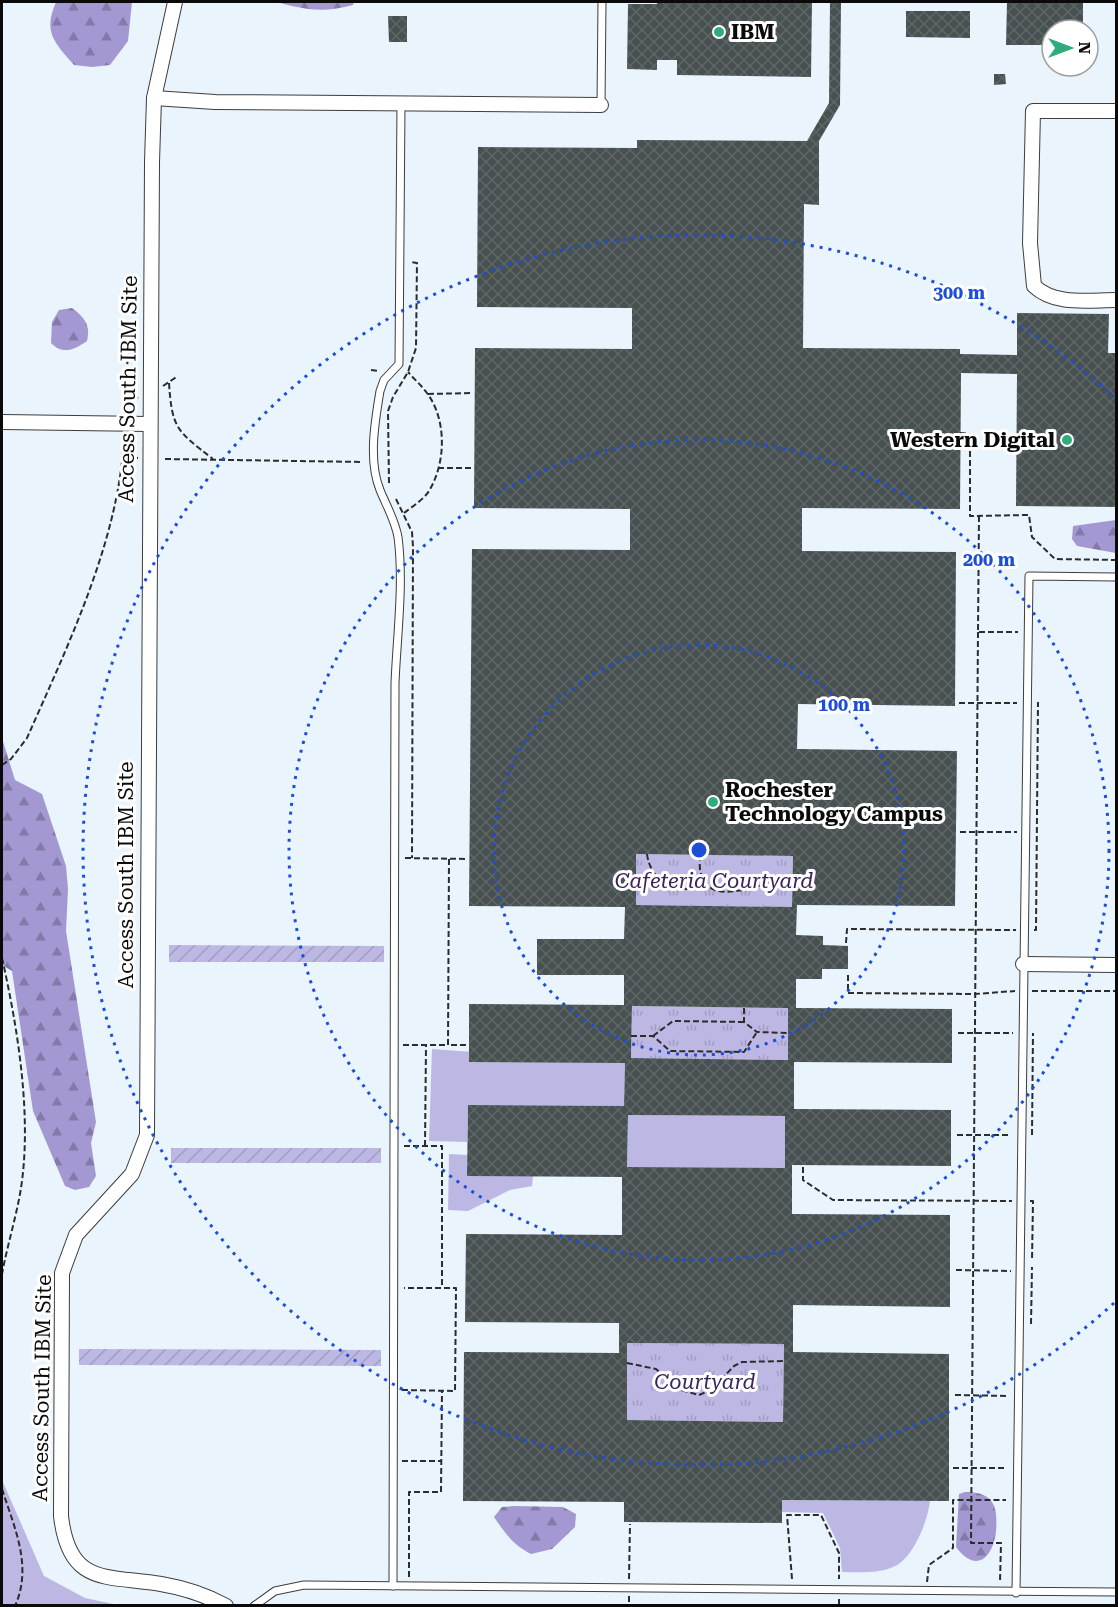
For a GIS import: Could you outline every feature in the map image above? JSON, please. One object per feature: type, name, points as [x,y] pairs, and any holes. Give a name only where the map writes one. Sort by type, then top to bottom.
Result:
[{"type":"street","name":"Access South IBM Site","points":[[175,2],[154,98],[148,424],[147,1135],[132,1174],[76,1235],[62,1273],[61,1516],[64,1539],[74,1559],[95,1576],[160,1584],[208,1596],[226,1605]]},
{"type":"street","points":[[154,98],[215,102],[601,105]]},
{"type":"street","points":[[1116,111],[1033,111],[1030,243],[1034,286],[1051,297],[1066,300],[1116,300]]},
{"type":"street","points":[[2,422],[148,424]]},
{"type":"street","points":[[1023,964],[1116,965]]},
{"type":"lane","points":[[601,105],[602,2]]},
{"type":"lane","points":[[393,1586],[395,683],[399,562],[397,531],[388,502],[380,490],[374,462],[380,390],[384,380],[399,364],[401,104]]},
{"type":"lane","points":[[1016,1593],[1029,576],[1116,577]]},
{"type":"lane","points":[[254,1605],[275,1591],[290,1587],[1116,1592]]},
{"type":"path","points":[[389,488],[388,411],[393,397],[408,372],[416,348],[417,263],[399,262]]},
{"type":"path","points":[[2,765],[11,759],[27,738],[106,545],[123,457],[123,403],[128,356],[135,335]]},
{"type":"path","points":[[178,376],[170,383],[171,416],[177,427],[213,459]]},
{"type":"path","points":[[392,519],[405,513],[428,493],[438,468],[443,447],[439,419],[428,394],[473,393]]},
{"type":"path","points":[[960,433],[970,434],[970,516],[1029,515],[1032,537],[1055,559],[1116,560]]},
{"type":"path","points":[[123,457],[388,464]]},
{"type":"path","points":[[438,468],[474,468]]},
{"type":"path","points":[[394,496],[405,513],[412,532],[412,858]]},
{"type":"path","points":[[979,516],[971,1543],[1000,1543],[1000,1592]]},
{"type":"path","points":[[978,632],[1028,632]]},
{"type":"path","points":[[846,943],[847,928],[1036,930],[1039,702],[959,703]]},
{"type":"path","points":[[960,832],[1037,832]]},
{"type":"path","points":[[647,854],[652,871],[664,883],[687,889],[704,882]]},
{"type":"path","points":[[700,855],[701,875],[704,882],[719,890],[730,892],[757,888],[792,876]]},
{"type":"path","points":[[395,858],[468,859]]},
{"type":"path","points":[[448,1045],[449,859]]},
{"type":"path","points":[[2,958],[17,1042],[24,1123],[20,1192],[2,1274]]},
{"type":"path","points":[[848,975],[848,993],[975,994],[1022,990],[1116,992]]},
{"type":"path","points":[[744,1008],[744,1022]]},
{"type":"path","points":[[632,1036],[653,1036],[673,1021],[744,1022],[757,1032],[788,1033]]},
{"type":"path","points":[[653,1036],[670,1051],[744,1052],[757,1032]]},
{"type":"path","points":[[958,1033],[974,1033]]},
{"type":"path","points":[[394,1045],[466,1045]]},
{"type":"path","points":[[426,1045],[426,1146]]},
{"type":"path","points":[[957,1135],[1034,1135]]},
{"type":"path","points":[[394,1146],[442,1146],[442,1288]]},
{"type":"path","points":[[803,1167],[803,1180],[833,1200],[972,1201]]},
{"type":"path","points":[[956,1270],[1020,1272]]},
{"type":"path","points":[[393,1390],[455,1390],[456,1288],[394,1288]]},
{"type":"path","points":[[627,1364],[656,1369],[681,1390],[699,1395],[711,1390],[734,1366],[742,1362],[784,1361]]},
{"type":"path","points":[[409,1587],[409,1492],[441,1492],[442,1390]]},
{"type":"path","points":[[955,1395],[1018,1396]]},
{"type":"path","points":[[393,1461],[441,1461]]},
{"type":"path","points":[[953,1468],[1018,1468]]},
{"type":"path","points":[[2,1489],[22,1554],[22,1579],[15,1605]]},
{"type":"path","points":[[927,1591],[928,1565],[953,1548],[953,1500],[1017,1500]]},
{"type":"path","points":[[793,1589],[787,1515],[820,1515],[839,1552],[839,1605]]},
{"type":"path","points":[[629,1605],[630,1524]]},
{"type":"green space","points":[[56,2],[132,2],[128,41],[110,65],[92,67],[74,65],[67,57],[56,43],[51,29],[52,12]]},
{"type":"green space","points":[[277,2],[354,2],[353,5],[324,10],[306,9]]},
{"type":"green space","points":[[72,308],[86,322],[87,341],[73,349],[64,350],[51,343],[52,322],[59,310]]},
{"type":"green space","points":[[1116,520],[1116,553],[1077,546],[1072,539],[1073,526]]},
{"type":"green space","points":[[2,738],[15,780],[42,794],[66,866],[68,889],[66,931],[96,1122],[91,1143],[96,1176],[89,1187],[75,1190],[65,1186],[33,1111],[12,971],[2,965]]},
{"type":"green space","name":"Cafeteria Courtyard","points":[[636,854],[793,856],[792,907],[636,905]]},
{"type":"green space","points":[[169,945],[384,946],[384,962],[169,962]]},
{"type":"green space","points":[[632,1006],[788,1008],[788,1060],[631,1058]]},
{"type":"green space","points":[[432,1049],[625,1063],[624,1106],[468,1105],[467,1142],[429,1141]]},
{"type":"green space","points":[[628,1115],[785,1116],[785,1168],[627,1167]]},
{"type":"green space","points":[[171,1148],[381,1148],[381,1163],[171,1163]]},
{"type":"green space","points":[[449,1154],[467,1155],[467,1175],[533,1176],[532,1186],[510,1190],[468,1211],[448,1210]]},
{"type":"green space","name":"Courtyard","points":[[627,1343],[784,1344],[783,1422],[627,1420]]},
{"type":"green space","points":[[79,1349],[381,1350],[381,1366],[79,1365]]},
{"type":"green space","points":[[2,1480],[44,1576],[85,1598],[118,1605],[2,1605]]},
{"type":"green space","points":[[965,1492],[988,1497],[996,1514],[996,1531],[991,1549],[987,1555],[977,1561],[970,1560],[956,1547],[959,1494]]},
{"type":"green space","points":[[782,1500],[930,1501],[923,1528],[913,1548],[900,1563],[875,1572],[842,1572],[840,1548],[823,1513],[782,1512]]},
{"type":"green space","points":[[502,1507],[563,1507],[576,1514],[575,1527],[552,1549],[531,1554],[506,1534],[494,1517]]},
{"type":"building","name":"IBM","points":[[657,2],[812,2],[811,77],[677,75],[677,60],[657,60],[657,70],[627,69],[628,4],[657,4]]},
{"type":"building","name":"Rochester Technology Campus","points":[[830,2],[841,2],[840,105],[819,141],[819,205],[804,204],[803,348],[960,349],[960,354],[1017,355],[1017,313],[1109,314],[1108,353],[1116,353],[1116,507],[1016,506],[1017,374],[961,373],[960,509],[802,508],[802,551],[956,552],[955,706],[798,704],[797,749],[957,751],[955,906],[797,905],[796,935],[823,936],[823,945],[848,946],[848,969],[822,969],[822,979],[796,979],[796,1008],[952,1009],[952,1063],[794,1062],[794,1109],[951,1110],[951,1166],[792,1165],[792,1214],[950,1215],[950,1307],[793,1305],[793,1352],[949,1354],[949,1501],[782,1500],[782,1523],[624,1522],[624,1502],[463,1501],[464,1352],[619,1353],[619,1323],[465,1322],[466,1234],[622,1235],[622,1177],[467,1176],[468,1105],[624,1106],[625,1063],[469,1062],[469,1004],[624,1005],[624,975],[537,975],[537,939],[624,939],[625,907],[469,906],[472,549],[630,550],[630,509],[474,508],[475,348],[632,349],[632,308],[477,307],[478,147],[637,148],[637,140],[807,141],[829,103]],"holes":[[[636,854],[793,856],[792,907],[636,905]],[[632,1006],[788,1008],[788,1060],[631,1058]],[[628,1115],[785,1116],[785,1168],[627,1167]],[[627,1343],[784,1344],[783,1422],[627,1420]]]},
{"type":"building","points":[[1007,2],[1083,2],[1083,18],[1040,18],[1040,45],[1006,45]]},
{"type":"building","points":[[906,11],[970,11],[970,38],[906,37]]},
{"type":"building","points":[[388,16],[407,16],[407,42],[389,42]]},
{"type":"building","points":[[994,74],[1005,74],[1006,84],[994,85]]},
{"type":"place","name":"IBM","points":[[719,32]]},
{"type":"place","name":"Western Digital","points":[[1067,440]]},
{"type":"place","name":"Rochester Technology Campus","points":[[713,802]]}]
